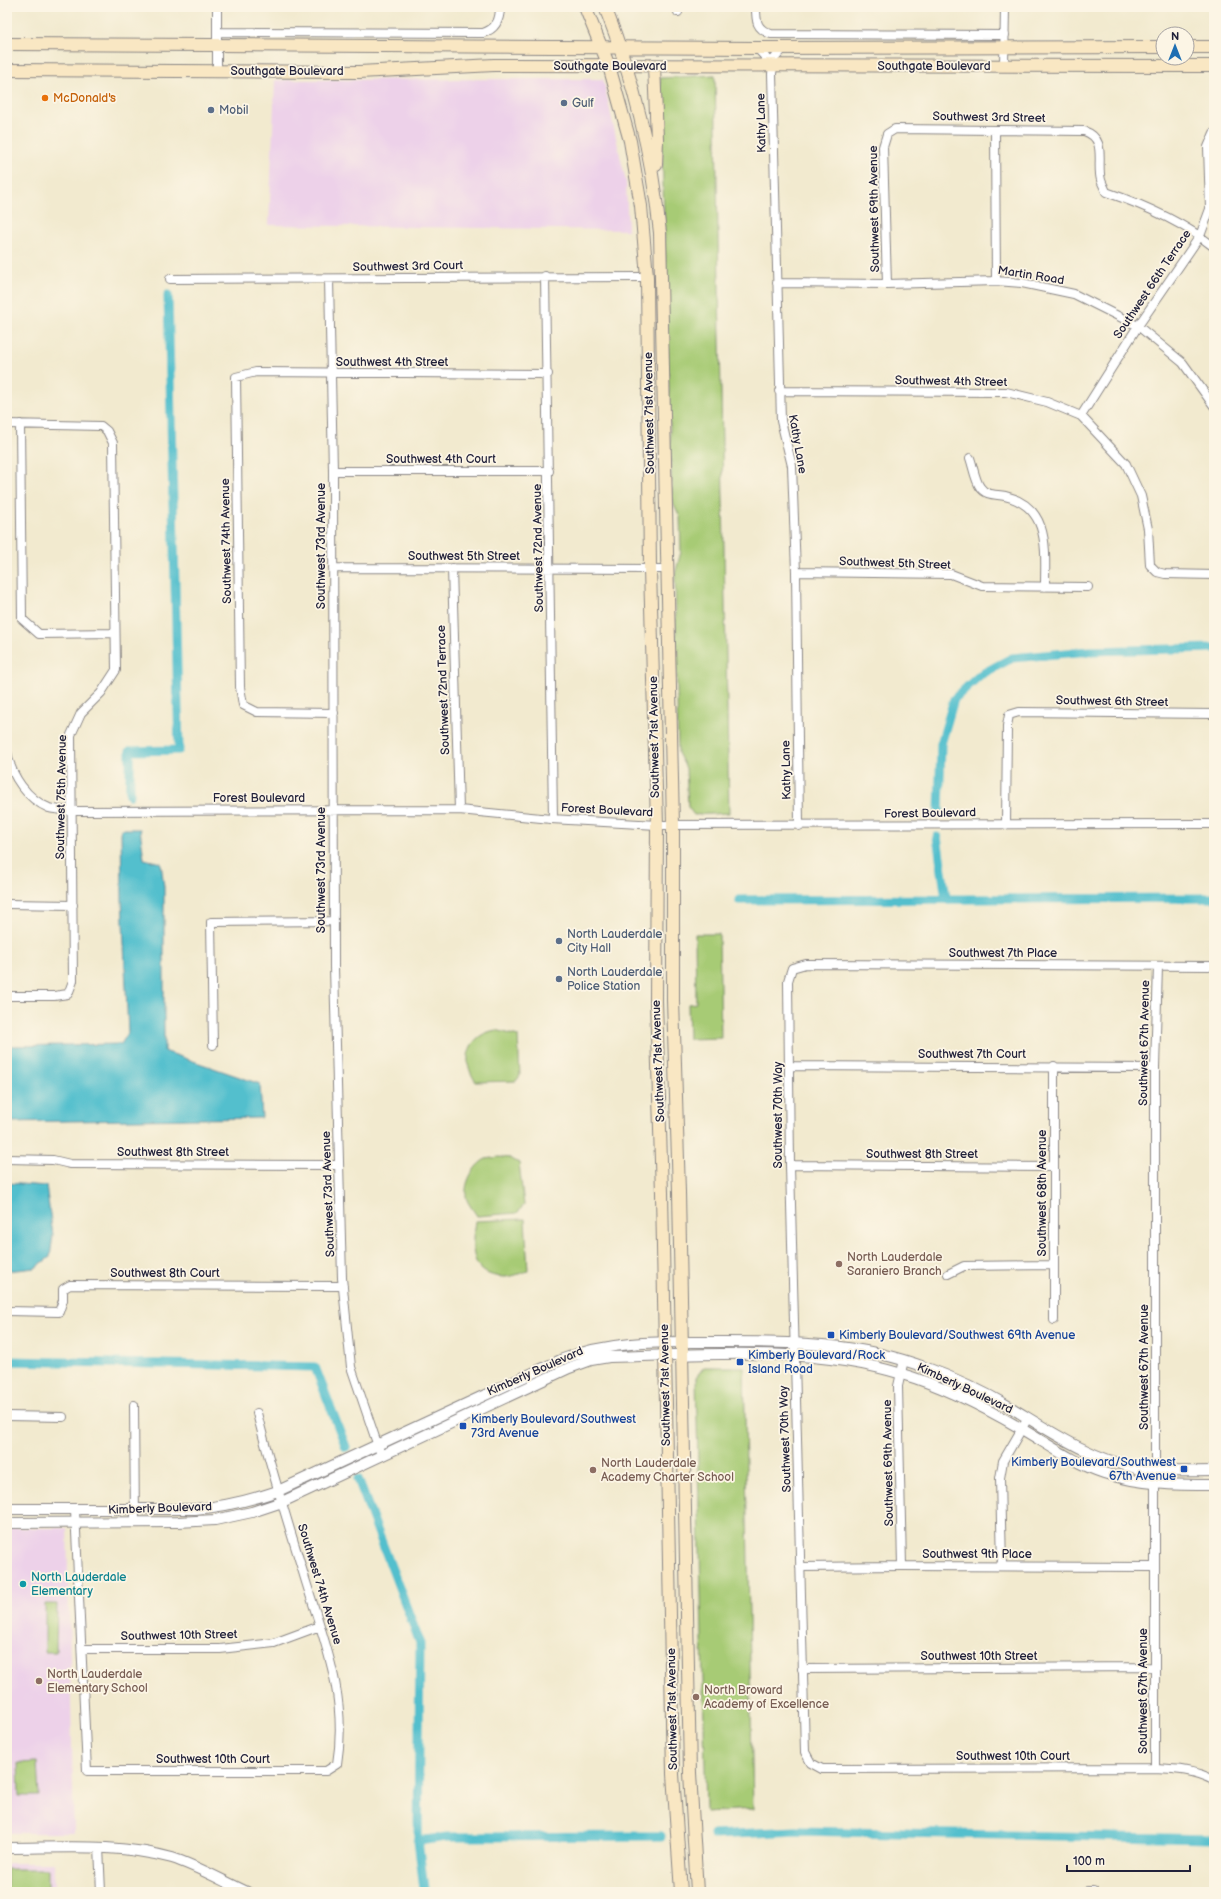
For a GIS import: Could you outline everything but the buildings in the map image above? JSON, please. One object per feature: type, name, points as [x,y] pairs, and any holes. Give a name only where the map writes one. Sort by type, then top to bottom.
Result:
[{"type":"main road","name":"Southwest 71st Avenue","points":[[585,7],[609,66],[630,141],[642,214],[647,277],[650,569],[656,825],[656,1000],[662,1192],[673,1774],[681,1892]]},
{"type":"main road","name":"Southwest 71st Avenue","points":[[605,7],[620,47],[644,129],[655,188],[660,233],[673,825],[673,1000],[690,1773],[697,1892]]},
{"type":"main road","name":"Southgate Boulevard","points":[[7,44],[784,48],[1155,47]]},
{"type":"main road","points":[[1195,47],[1214,47]]},
{"type":"main road","name":"Southgate Boulevard","points":[[7,70],[359,72],[494,64],[609,66],[1214,66]]},
{"type":"main road","points":[[654,66],[657,139],[655,188]]},
{"type":"main road","points":[[642,214],[654,221],[660,233]]},
{"type":"street","points":[[217,7],[217,71]]},
{"type":"street","points":[[217,32],[483,33],[494,28],[497,23],[500,7]]},
{"type":"street","points":[[756,7],[756,20],[758,27],[771,34],[1005,35]]},
{"type":"street","points":[[1004,7],[1004,66]]},
{"type":"street","points":[[756,47],[767,58],[772,66]]},
{"type":"street","points":[[772,66],[776,54],[784,48]]},
{"type":"street","name":"Kathy Lane","points":[[772,66],[779,391],[781,421],[792,466],[796,572],[799,826]]},
{"type":"street","name":"Southwest 3rd Street","points":[[887,134],[895,129],[906,128],[1084,131],[1092,134],[1098,141],[1100,180],[1106,192],[1142,204],[1200,236]]},
{"type":"street","points":[[995,130],[996,281]]},
{"type":"street","name":"Southwest 66th Terrace","points":[[1081,416],[1138,326],[1200,236],[1210,209],[1208,147],[1214,133]]},
{"type":"street","name":"Southwest 69th Avenue","points":[[887,134],[883,147],[887,284]]},
{"type":"street","points":[[1200,236],[1214,247]]},
{"type":"street","name":"Southwest 3rd Court","points":[[170,279],[329,279],[545,276],[647,277]]},
{"type":"street","name":"Southwest 72nd Avenue","points":[[545,276],[548,374],[553,819]]},
{"type":"street","name":"Southwest 73rd Avenue","points":[[329,279],[334,568],[332,810],[333,921],[343,1286],[351,1367],[376,1445],[381,1455]]},
{"type":"street","name":"Martin Road","points":[[777,283],[887,284],[996,281],[1022,283],[1074,294],[1138,326],[1183,363],[1214,406]]},
{"type":"street","name":"Southwest 4th Street","points":[[236,377],[256,372],[331,374],[548,374]]},
{"type":"street","name":"Southwest 74th Avenue","points":[[236,377],[240,680],[243,705],[257,712],[334,713]]},
{"type":"street","name":"Southwest 4th Street","points":[[779,391],[1006,392],[1047,402],[1081,416],[1126,464],[1141,496],[1148,529],[1150,565],[1157,572],[1165,574],[1214,574]]},
{"type":"street","points":[[7,424],[20,424],[22,619],[39,634],[115,633]]},
{"type":"street","name":"Southwest 75th Avenue","points":[[7,996],[54,996],[68,994],[73,981],[72,734],[81,713],[101,693],[116,670],[113,443],[107,431],[101,426],[20,424]]},
{"type":"street","points":[[970,458],[979,487],[989,494],[1006,496],[1025,505],[1037,517],[1045,538],[1045,587]]},
{"type":"street","name":"Southwest 4th Court","points":[[333,471],[549,471]]},
{"type":"street","name":"Southwest 5th Street","points":[[334,568],[667,569]]},
{"type":"street","name":"Southwest 72nd Terrace","points":[[452,568],[459,810]]},
{"type":"street","name":"Southwest 5th Street","points":[[796,572],[951,574],[982,586],[1088,587]]},
{"type":"street","name":"Southwest 6th Street","points":[[1006,825],[1006,726],[1009,716],[1019,712],[1214,714]]},
{"type":"street","points":[[7,752],[8,761],[26,794],[50,808],[72,811]]},
{"type":"street","name":"Forest Boulevard","points":[[72,811],[459,810],[553,819],[656,825],[799,826],[1214,824]]},
{"type":"street","points":[[7,904],[73,905]]},
{"type":"street","points":[[213,1045],[211,922],[333,921]]},
{"type":"street","name":"Southwest 7th Place","points":[[792,968],[806,964],[1214,966]]},
{"type":"street","name":"Southwest 67th Avenue","points":[[1155,1768],[1156,1470],[1154,1068],[1158,966]]},
{"type":"street","name":"Southwest 70th Way","points":[[792,968],[788,981],[794,1355],[804,1752],[811,1764]]},
{"type":"street","name":"Southwest 7th Court","points":[[790,1066],[1054,1066],[1154,1068]]},
{"type":"street","name":"Southwest 68th Avenue","points":[[1054,1066],[1054,1320]]},
{"type":"street","name":"Southwest 8th Street","points":[[7,1158],[53,1160],[70,1164],[339,1164]]},
{"type":"street","name":"Southwest 8th Street","points":[[790,1165],[1054,1167]]},
{"type":"street","points":[[948,1274],[964,1266],[1054,1265]]},
{"type":"street","name":"Southwest 8th Court","points":[[7,1311],[59,1312],[63,1300],[63,1289],[70,1285],[343,1286]]},
{"type":"street","name":"Kimberly Boulevard","points":[[7,1509],[135,1510],[219,1507],[251,1500],[278,1490],[516,1379],[586,1350],[634,1344],[681,1342],[794,1342],[839,1345],[904,1360],[928,1368],[961,1383],[1028,1418],[1076,1446],[1090,1452],[1136,1468],[1156,1470],[1214,1471]]},
{"type":"street","name":"Kimberly Boulevard","points":[[7,1522],[76,1523],[215,1520],[252,1512],[282,1502],[546,1378],[591,1360],[609,1357],[794,1355],[868,1365],[901,1373],[962,1398],[1021,1429],[1064,1456],[1103,1473],[1130,1480],[1156,1484],[1214,1485]]},
{"type":"street","name":"Southwest 69th Avenue","points":[[902,1566],[898,1386],[904,1360]]},
{"type":"street","points":[[134,1404],[135,1522]]},
{"type":"street","name":"Southwest 74th Avenue","points":[[257,1413],[278,1490],[320,1626],[327,1643],[335,1682],[341,1740],[337,1764]]},
{"type":"street","points":[[7,1416],[63,1417]]},
{"type":"street","points":[[1002,1566],[1000,1478],[1003,1461],[1028,1418]]},
{"type":"street","points":[[75,1510],[83,1649]]},
{"type":"street","name":"Southwest 9th Place","points":[[800,1567],[1155,1567]]},
{"type":"street","name":"Southwest 10th Street","points":[[83,1649],[220,1649],[274,1643],[320,1626]]},
{"type":"street","name":"Southwest 10th Court","points":[[83,1649],[87,1771],[326,1771],[337,1764]]},
{"type":"street","name":"Southwest 10th Street","points":[[802,1669],[1155,1667]]},
{"type":"street","name":"Southwest 10th Court","points":[[811,1764],[822,1769],[1184,1769],[1202,1774],[1214,1780]]},
{"type":"street","points":[[7,1848],[99,1847],[124,1849],[173,1859],[247,1892]]},
{"type":"street","points":[[99,1847],[101,1892]]},
{"type":"street","points":[[1087,1892],[1093,1892]]},
{"type":"shaded area","points":[[603,79],[626,182],[628,230],[269,225],[275,80]]},
{"type":"shaded area","name":"North Lauderdale Elementary School","points":[[7,1528],[67,1528],[74,1833],[7,1833]]},
{"type":"shaded area","points":[[7,1863],[54,1863],[55,1892],[7,1892]]},
{"type":"green space","points":[[715,75],[729,813],[694,815],[688,807],[686,768],[678,753],[675,574],[681,552],[680,517],[672,500],[660,78]]},
{"type":"green space","points":[[695,934],[719,934],[721,1038],[689,1039],[688,1004],[696,1003]]},
{"type":"green space","points":[[496,1030],[518,1036],[520,1076],[516,1081],[476,1082],[468,1065],[470,1050],[473,1043],[479,1037]]},
{"type":"green space","points":[[499,1157],[510,1158],[519,1163],[524,1205],[517,1213],[477,1216],[467,1200],[467,1182],[473,1171],[481,1162],[486,1159]]},
{"type":"green space","points":[[525,1219],[528,1271],[513,1276],[504,1277],[493,1275],[484,1271],[478,1266],[473,1250],[475,1221]]},
{"type":"green space","points":[[704,1367],[744,1367],[753,1809],[706,1812],[696,1377]]},
{"type":"green space","points":[[45,1604],[57,1604],[56,1652],[45,1652]]},
{"type":"green space","points":[[37,1762],[39,1796],[19,1796],[18,1763]]},
{"type":"green space","points":[[7,1869],[48,1869],[48,1892],[7,1892]]},
{"type":"water","points":[[121,829],[140,829],[144,859],[161,863],[164,887],[164,1051],[260,1084],[262,1118],[7,1122],[7,1046],[121,1044],[128,1033],[122,899]]},
{"type":"water","points":[[7,1183],[46,1186],[53,1235],[50,1257],[35,1268],[7,1271]]},
{"type":"waterway","points":[[130,795],[130,751],[179,750],[168,295]]},
{"type":"waterway","points":[[939,812],[941,744],[954,699],[980,675],[1012,658],[1089,651],[1214,648]]},
{"type":"waterway","points":[[937,837],[946,898]]},
{"type":"waterway","points":[[739,900],[1214,898]]},
{"type":"waterway","points":[[7,1361],[315,1367],[346,1447]]},
{"type":"waterway","points":[[358,1479],[420,1643],[418,1841]]},
{"type":"waterway","points":[[713,1835],[796,1831],[1214,1839]]},
{"type":"waterway","points":[[424,1888],[418,1841],[447,1837],[661,1836]]},
{"type":"place","name":"McDonald's","points":[[45,98]]},
{"type":"place","name":"Gulf","points":[[564,103]]},
{"type":"place","name":"Mobil","points":[[211,110]]},
{"type":"place","name":"North Lauderdale City Hall","points":[[559,941]]},
{"type":"place","name":"North Lauderdale Police Station","points":[[559,979]]},
{"type":"place","name":"North Lauderdale Saraniero Branch","points":[[839,1264]]},
{"type":"place","name":"Kimberly Boulevard/Southwest 69th Avenue","points":[[831,1335]]},
{"type":"place","name":"Kimberly Boulevard/Rock Island Road","points":[[740,1362]]},
{"type":"place","name":"Kimberly Boulevard/Southwest 73rd Avenue","points":[[463,1426]]},
{"type":"place","name":"Kimberly Boulevard/Southwest 67th Avenue","points":[[1184,1469]]},
{"type":"place","name":"North Lauderdale Academy Charter School","points":[[593,1470]]},
{"type":"place","name":"North Lauderdale Elementary","points":[[23,1584]]},
{"type":"place","name":"North Lauderdale Elementary School","points":[[39,1681]]},
{"type":"place","name":"North Broward Academy of Excellence","points":[[696,1697]]}]
